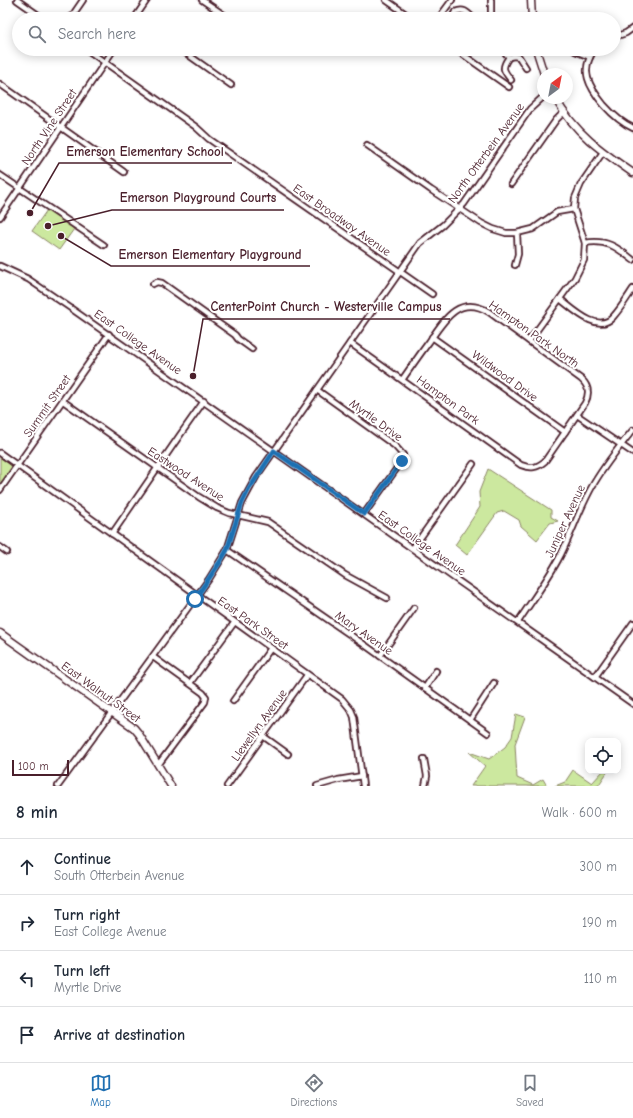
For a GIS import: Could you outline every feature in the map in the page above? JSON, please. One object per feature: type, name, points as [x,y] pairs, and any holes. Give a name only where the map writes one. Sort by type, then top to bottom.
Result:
[{"type":"main road","points":[[531,0],[532,12]]},
{"type":"main road","points":[[538,56],[542,68]]},
{"type":"main road","points":[[559,104],[576,128],[603,152],[633,173]]},
{"type":"main road","name":"East Walnut Street","points":[[0,633],[134,728],[171,786]]},
{"type":"street","points":[[17,0],[34,12]]},
{"type":"street","points":[[75,12],[83,0]]},
{"type":"street","points":[[140,12],[147,0]]},
{"type":"street","points":[[202,0],[220,12]]},
{"type":"street","points":[[386,0],[403,12]]},
{"type":"street","points":[[443,12],[452,0]]},
{"type":"street","points":[[490,0],[491,12]]},
{"type":"street","points":[[455,12],[465,10],[467,12]]},
{"type":"street","points":[[621,34],[633,28]]},
{"type":"street","name":"East Broadway Avenue","points":[[96,56],[196,127],[209,139],[432,294]]},
{"type":"street","name":"North Vine Street","points":[[0,216],[109,56]]},
{"type":"street","points":[[190,56],[231,85]]},
{"type":"street","points":[[466,56],[509,87]]},
{"type":"street","points":[[511,80],[503,68],[509,57],[520,57],[526,68]]},
{"type":"street","points":[[590,57],[587,74],[591,88],[615,116],[626,125],[633,128]]},
{"type":"street","points":[[0,84],[124,172]]},
{"type":"street","name":"North Otterbein Avenue","points":[[58,786],[198,596],[220,562],[227,550],[238,515],[249,489],[274,451],[420,243],[460,209],[530,108],[537,102]]},
{"type":"street","points":[[512,184],[556,120],[564,112]]},
{"type":"street","points":[[367,146],[481,224],[493,230],[506,233],[517,233],[533,229],[557,212],[574,209]]},
{"type":"street","points":[[529,341],[576,278],[584,260],[585,243],[574,209],[575,198],[578,189],[603,152]]},
{"type":"street","points":[[0,175],[104,245]]},
{"type":"street","points":[[515,265],[518,254],[517,233]]},
{"type":"street","points":[[585,243],[598,241],[605,242],[633,260]]},
{"type":"street","name":"East College Avenue","points":[[0,266],[28,279],[109,334],[633,704]]},
{"type":"street","points":[[154,284],[158,282],[162,283],[235,335],[252,349]]},
{"type":"street","points":[[560,299],[588,320],[600,324],[614,316],[633,289]]},
{"type":"street","name":"Hampton Park North","points":[[432,336],[448,316],[460,308],[471,306],[485,310],[581,379],[586,385],[588,392],[586,401],[577,415]]},
{"type":"street","name":"Summit Street","points":[[0,490],[109,334]]},
{"type":"street","points":[[402,380],[432,336]]},
{"type":"street","name":"Wildwood Drive","points":[[432,336],[565,432]]},
{"type":"street","name":"Hampton Park","points":[[350,343],[521,465],[528,468],[536,468],[545,461],[565,432]]},
{"type":"street","name":"Myrtle Drive","points":[[317,390],[395,446],[402,455],[402,461],[364,514]]},
{"type":"street","name":"Eastwood Avenue","points":[[63,401],[157,468],[217,508],[275,525],[345,575],[387,598]]},
{"type":"street","points":[[112,534],[204,401]]},
{"type":"street","points":[[565,432],[577,415],[633,453]]},
{"type":"street","name":"Juniper Avenue","points":[[518,622],[558,560],[593,484],[633,430]]},
{"type":"street","name":"East Park Street","points":[[0,453],[342,699],[351,710],[356,725],[364,786]]},
{"type":"street","points":[[413,548],[473,464]]},
{"type":"street","points":[[0,547],[7,552]]},
{"type":"street","name":"Mary Avenue","points":[[227,550],[488,733]]},
{"type":"street","points":[[380,656],[414,608]]},
{"type":"street","points":[[190,683],[234,622]]},
{"type":"street","points":[[595,677],[633,623]]},
{"type":"street","points":[[233,701],[271,648]]},
{"type":"street","points":[[153,657],[190,683],[206,697],[204,702],[158,765]]},
{"type":"street","points":[[425,688],[436,671]]},
{"type":"street","name":"Llewellyn Avenue","points":[[227,786],[308,675]]},
{"type":"street","points":[[470,720],[494,683]]},
{"type":"street","points":[[264,736],[288,754]]},
{"type":"street","points":[[424,759],[427,776],[425,786]]},
{"type":"street","points":[[317,786],[338,780],[362,776]]},
{"type":"green space","points":[[47,210],[74,229],[59,250],[32,231]]},
{"type":"green space","points":[[0,457],[11,465],[12,468],[0,485]]},
{"type":"green space","points":[[488,469],[551,510],[551,517],[558,521],[550,523],[537,540],[521,526],[519,520],[504,511],[497,513],[467,555],[455,545],[480,507],[479,492]]},
{"type":"green space","points":[[516,714],[525,717],[515,744],[517,778],[533,785],[543,779],[547,786],[471,786],[485,766],[469,752],[489,759],[505,747],[512,737]]},
{"type":"green space","points":[[573,770],[592,783],[600,774],[606,774],[598,786],[555,786],[565,782]]},
{"type":"place","name":"Emerson Elementary School","points":[[30,213]]},
{"type":"place","name":"Emerson Playground Courts","points":[[48,226]]},
{"type":"place","name":"Emerson Elementary Playground","points":[[61,236]]},
{"type":"place","name":"CenterPoint Church - Westerville Campus","points":[[193,376]]},
{"type":"route","points":[[195,599],[227,550],[242,503],[256,476],[274,451],[364,514],[402,461]]}]
